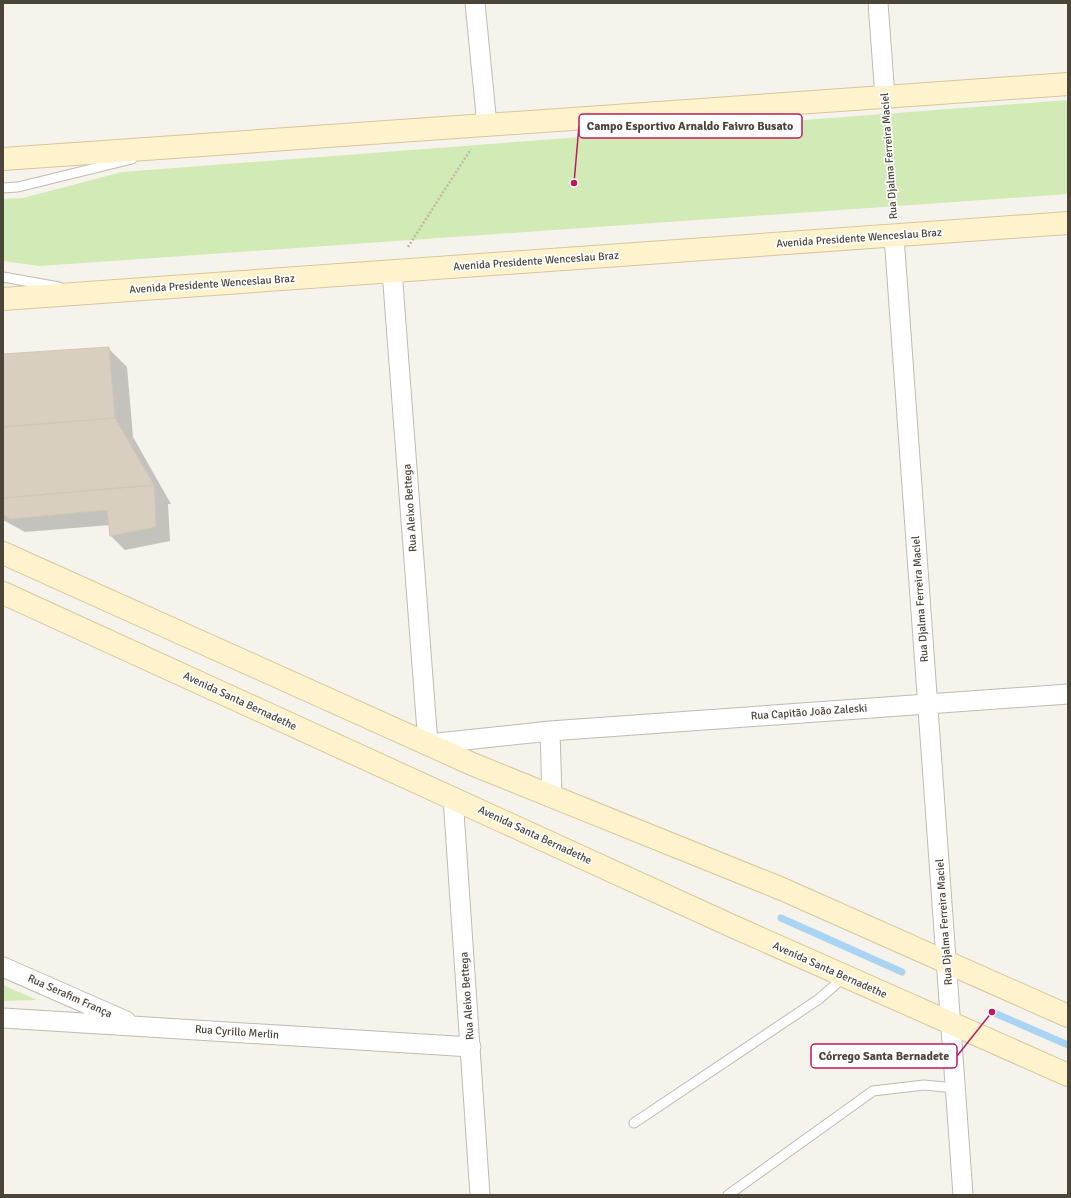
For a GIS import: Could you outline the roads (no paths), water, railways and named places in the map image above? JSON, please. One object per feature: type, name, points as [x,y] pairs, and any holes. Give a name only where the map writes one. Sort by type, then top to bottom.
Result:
[{"type":"main road","points":[[3,159],[1068,84]]},
{"type":"main road","name":"Avenida Presidente Wenceslau Braz","points":[[3,299],[1068,223]]},
{"type":"main road","points":[[3,553],[428,744],[782,889],[1068,1016]]},
{"type":"main road","name":"Avenida Santa Bernadethe","points":[[3,593],[732,926],[1068,1075]]},
{"type":"street","points":[[474,3],[487,125]]},
{"type":"street","name":"Rua Djalma Ferreira Maciel","points":[[878,3],[885,97]]},
{"type":"street","name":"Rua Djalma Ferreira Maciel","points":[[894,236],[963,1195]]},
{"type":"street","name":"Rua Aleixo Bettega","points":[[392,271],[428,744]]},
{"type":"street","name":"Rua Capitão João Zaleski","points":[[428,744],[550,731],[1068,694]]},
{"type":"street","points":[[550,731],[552,796]]},
{"type":"street","name":"Rua Aleixo Bettega","points":[[453,798],[480,1195]]},
{"type":"street","name":"Rua Serafim França","points":[[3,966],[138,1026]]},
{"type":"street","name":"Rua Cyrillo Merlin","points":[[3,1018],[471,1047]]},
{"type":"lane","points":[[3,188],[18,187],[186,146]]},
{"type":"lane","points":[[3,277],[89,293]]},
{"type":"lane","points":[[634,1123],[819,999],[845,976]]},
{"type":"lane","points":[[728,1195],[873,1091],[924,1085],[955,1088]]},
{"type":"waterway","points":[[781,918],[902,972]]},
{"type":"waterway","points":[[992,1012],[1068,1045]]},
{"type":"place","name":"Campo Esportivo Arnaldo Faivro Busato","points":[[574,183]]},
{"type":"place","name":"Córrego Santa Bernadete","points":[[992,1012]]}]
